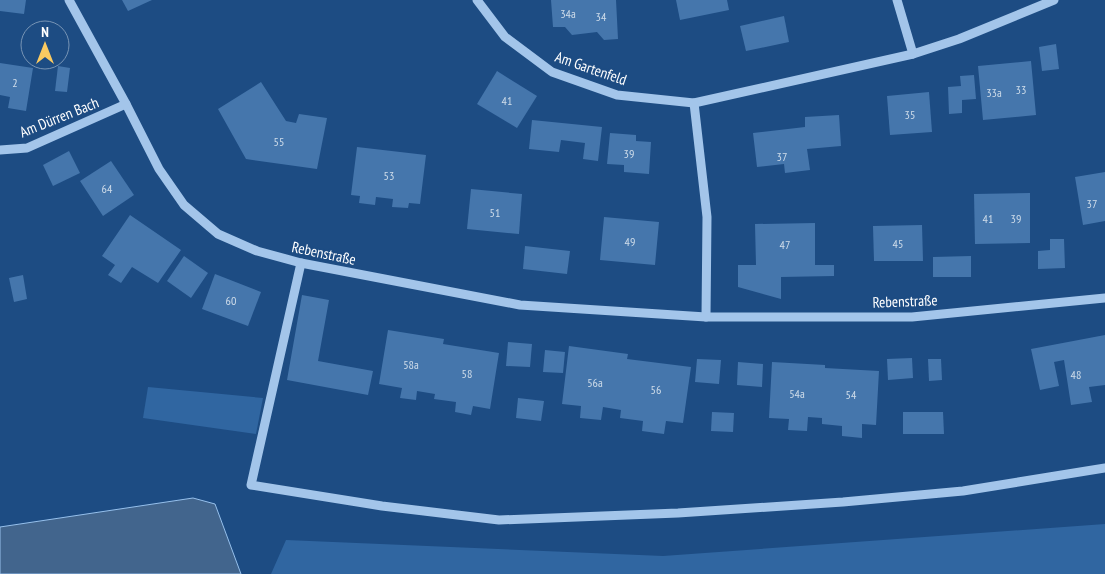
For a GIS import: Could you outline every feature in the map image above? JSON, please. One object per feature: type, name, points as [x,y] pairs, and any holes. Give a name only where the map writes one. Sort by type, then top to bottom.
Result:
[{"type":"street","name":"Rebenstraße","points":[[69,0],[159,169],[184,205],[218,234],[258,252],[301,263],[520,305],[706,317],[912,317],[1105,298]]},
{"type":"street","name":"Am Gartenfeld","points":[[477,0],[505,37],[552,72],[617,95],[694,103],[913,54],[959,39],[1054,0]]},
{"type":"street","points":[[897,0],[913,54]]},
{"type":"street","points":[[694,103],[707,217],[706,317]]},
{"type":"street","name":"Am Dürren Bach","points":[[0,150],[26,148],[126,104]]},
{"type":"street","points":[[301,263],[251,485],[382,506],[499,520],[678,513],[843,502],[963,491],[1105,468]]},
{"type":"shaded area","points":[[148,387],[263,398],[256,434],[143,418]]},
{"type":"shaded area","points":[[193,498],[215,504],[241,574],[0,574],[0,527]]},
{"type":"shaded area","points":[[1105,524],[1105,574],[271,574],[286,540],[663,556]]},
{"type":"building","points":[[0,0],[26,0],[24,14],[0,11]]},
{"type":"building","points":[[122,0],[152,0],[128,11]]},
{"type":"building","points":[[551,0],[616,0],[618,39],[604,40],[597,32],[572,35],[565,27],[553,27]]},
{"type":"building","points":[[676,0],[727,0],[729,10],[680,20]]},
{"type":"building","points":[[784,16],[789,42],[746,51],[740,26]]},
{"type":"building","points":[[1056,44],[1059,69],[1042,71],[1039,47]]},
{"type":"building","points":[[1031,61],[1036,115],[983,120],[978,66]]},
{"type":"building","points":[[0,63],[20,66],[20,70],[33,70],[26,111],[8,108],[10,97],[0,95]]},
{"type":"building","points":[[58,70],[70,70],[67,92],[55,91]]},
{"type":"building","points":[[497,71],[537,96],[517,128],[477,104]]},
{"type":"building","points":[[974,75],[976,99],[962,100],[962,113],[949,114],[948,87],[961,86],[960,76]]},
{"type":"building","points":[[261,82],[286,121],[296,123],[299,114],[327,118],[317,169],[246,159],[218,109]]},
{"type":"building","points":[[929,92],[932,132],[890,135],[887,96]]},
{"type":"building","points":[[839,115],[841,146],[807,149],[810,170],[785,173],[784,164],[757,167],[753,133],[805,127],[805,117]]},
{"type":"building","points":[[532,120],[602,127],[598,161],[583,159],[585,143],[561,140],[559,152],[529,149]]},
{"type":"building","points":[[610,133],[636,135],[636,141],[651,142],[649,174],[624,172],[624,165],[607,164]]},
{"type":"building","points":[[357,147],[426,155],[420,204],[409,203],[408,208],[392,207],[393,199],[376,197],[375,205],[359,203],[360,196],[351,195]]},
{"type":"building","points":[[69,151],[80,173],[53,186],[43,165]]},
{"type":"building","points":[[111,161],[134,195],[103,216],[80,181]]},
{"type":"building","points":[[1105,172],[1105,221],[1083,225],[1075,177]]},
{"type":"building","points":[[471,189],[522,194],[519,234],[467,229]]},
{"type":"building","points":[[1030,193],[1030,243],[975,244],[974,194]]},
{"type":"building","points":[[130,215],[181,250],[158,283],[132,267],[121,283],[108,275],[115,265],[102,256]]},
{"type":"building","points":[[604,217],[659,222],[655,265],[600,260]]},
{"type":"building","points":[[815,223],[815,265],[834,265],[834,276],[781,277],[781,299],[738,287],[738,265],[756,265],[755,224]]},
{"type":"building","points":[[922,225],[923,261],[874,261],[873,226]]},
{"type":"building","points":[[1050,239],[1064,239],[1065,268],[1038,269],[1038,251],[1050,250]]},
{"type":"building","points":[[525,246],[570,251],[567,274],[523,269]]},
{"type":"building","points":[[184,256],[208,273],[191,298],[167,281]]},
{"type":"building","points":[[971,256],[971,277],[933,277],[933,257]]},
{"type":"building","points":[[215,274],[261,292],[248,326],[202,309]]},
{"type":"building","points":[[23,275],[27,299],[14,302],[9,278]]},
{"type":"building","points":[[302,295],[329,300],[318,361],[373,371],[368,395],[287,380]]},
{"type":"building","points":[[388,330],[444,339],[443,344],[499,353],[490,409],[473,406],[471,415],[455,412],[456,402],[434,399],[435,394],[417,391],[416,400],[400,398],[402,388],[379,384]]},
{"type":"building","points":[[1105,335],[1105,385],[1089,387],[1092,402],[1071,405],[1064,360],[1054,362],[1059,386],[1040,390],[1031,349]]},
{"type":"building","points":[[508,342],[532,344],[530,367],[506,366]]},
{"type":"building","points":[[569,346],[628,354],[627,359],[691,367],[683,423],[666,421],[664,434],[642,431],[643,421],[620,418],[621,410],[603,407],[601,420],[580,418],[581,406],[562,404]]},
{"type":"building","points":[[545,350],[565,352],[563,373],[543,372]]},
{"type":"building","points":[[912,358],[913,378],[888,380],[887,359]]},
{"type":"building","points":[[697,359],[721,360],[719,384],[695,382]]},
{"type":"building","points":[[928,359],[941,359],[942,380],[929,381]]},
{"type":"building","points":[[738,362],[763,364],[762,387],[737,385]]},
{"type":"building","points":[[772,362],[825,365],[825,368],[879,371],[876,425],[862,424],[862,438],[842,436],[842,426],[822,424],[822,418],[808,417],[807,431],[788,430],[789,419],[769,418]]},
{"type":"building","points":[[518,398],[544,401],[541,421],[516,418]]},
{"type":"building","points":[[712,412],[734,413],[733,432],[711,431]]},
{"type":"building","points":[[903,412],[943,412],[944,434],[903,434]]}]
